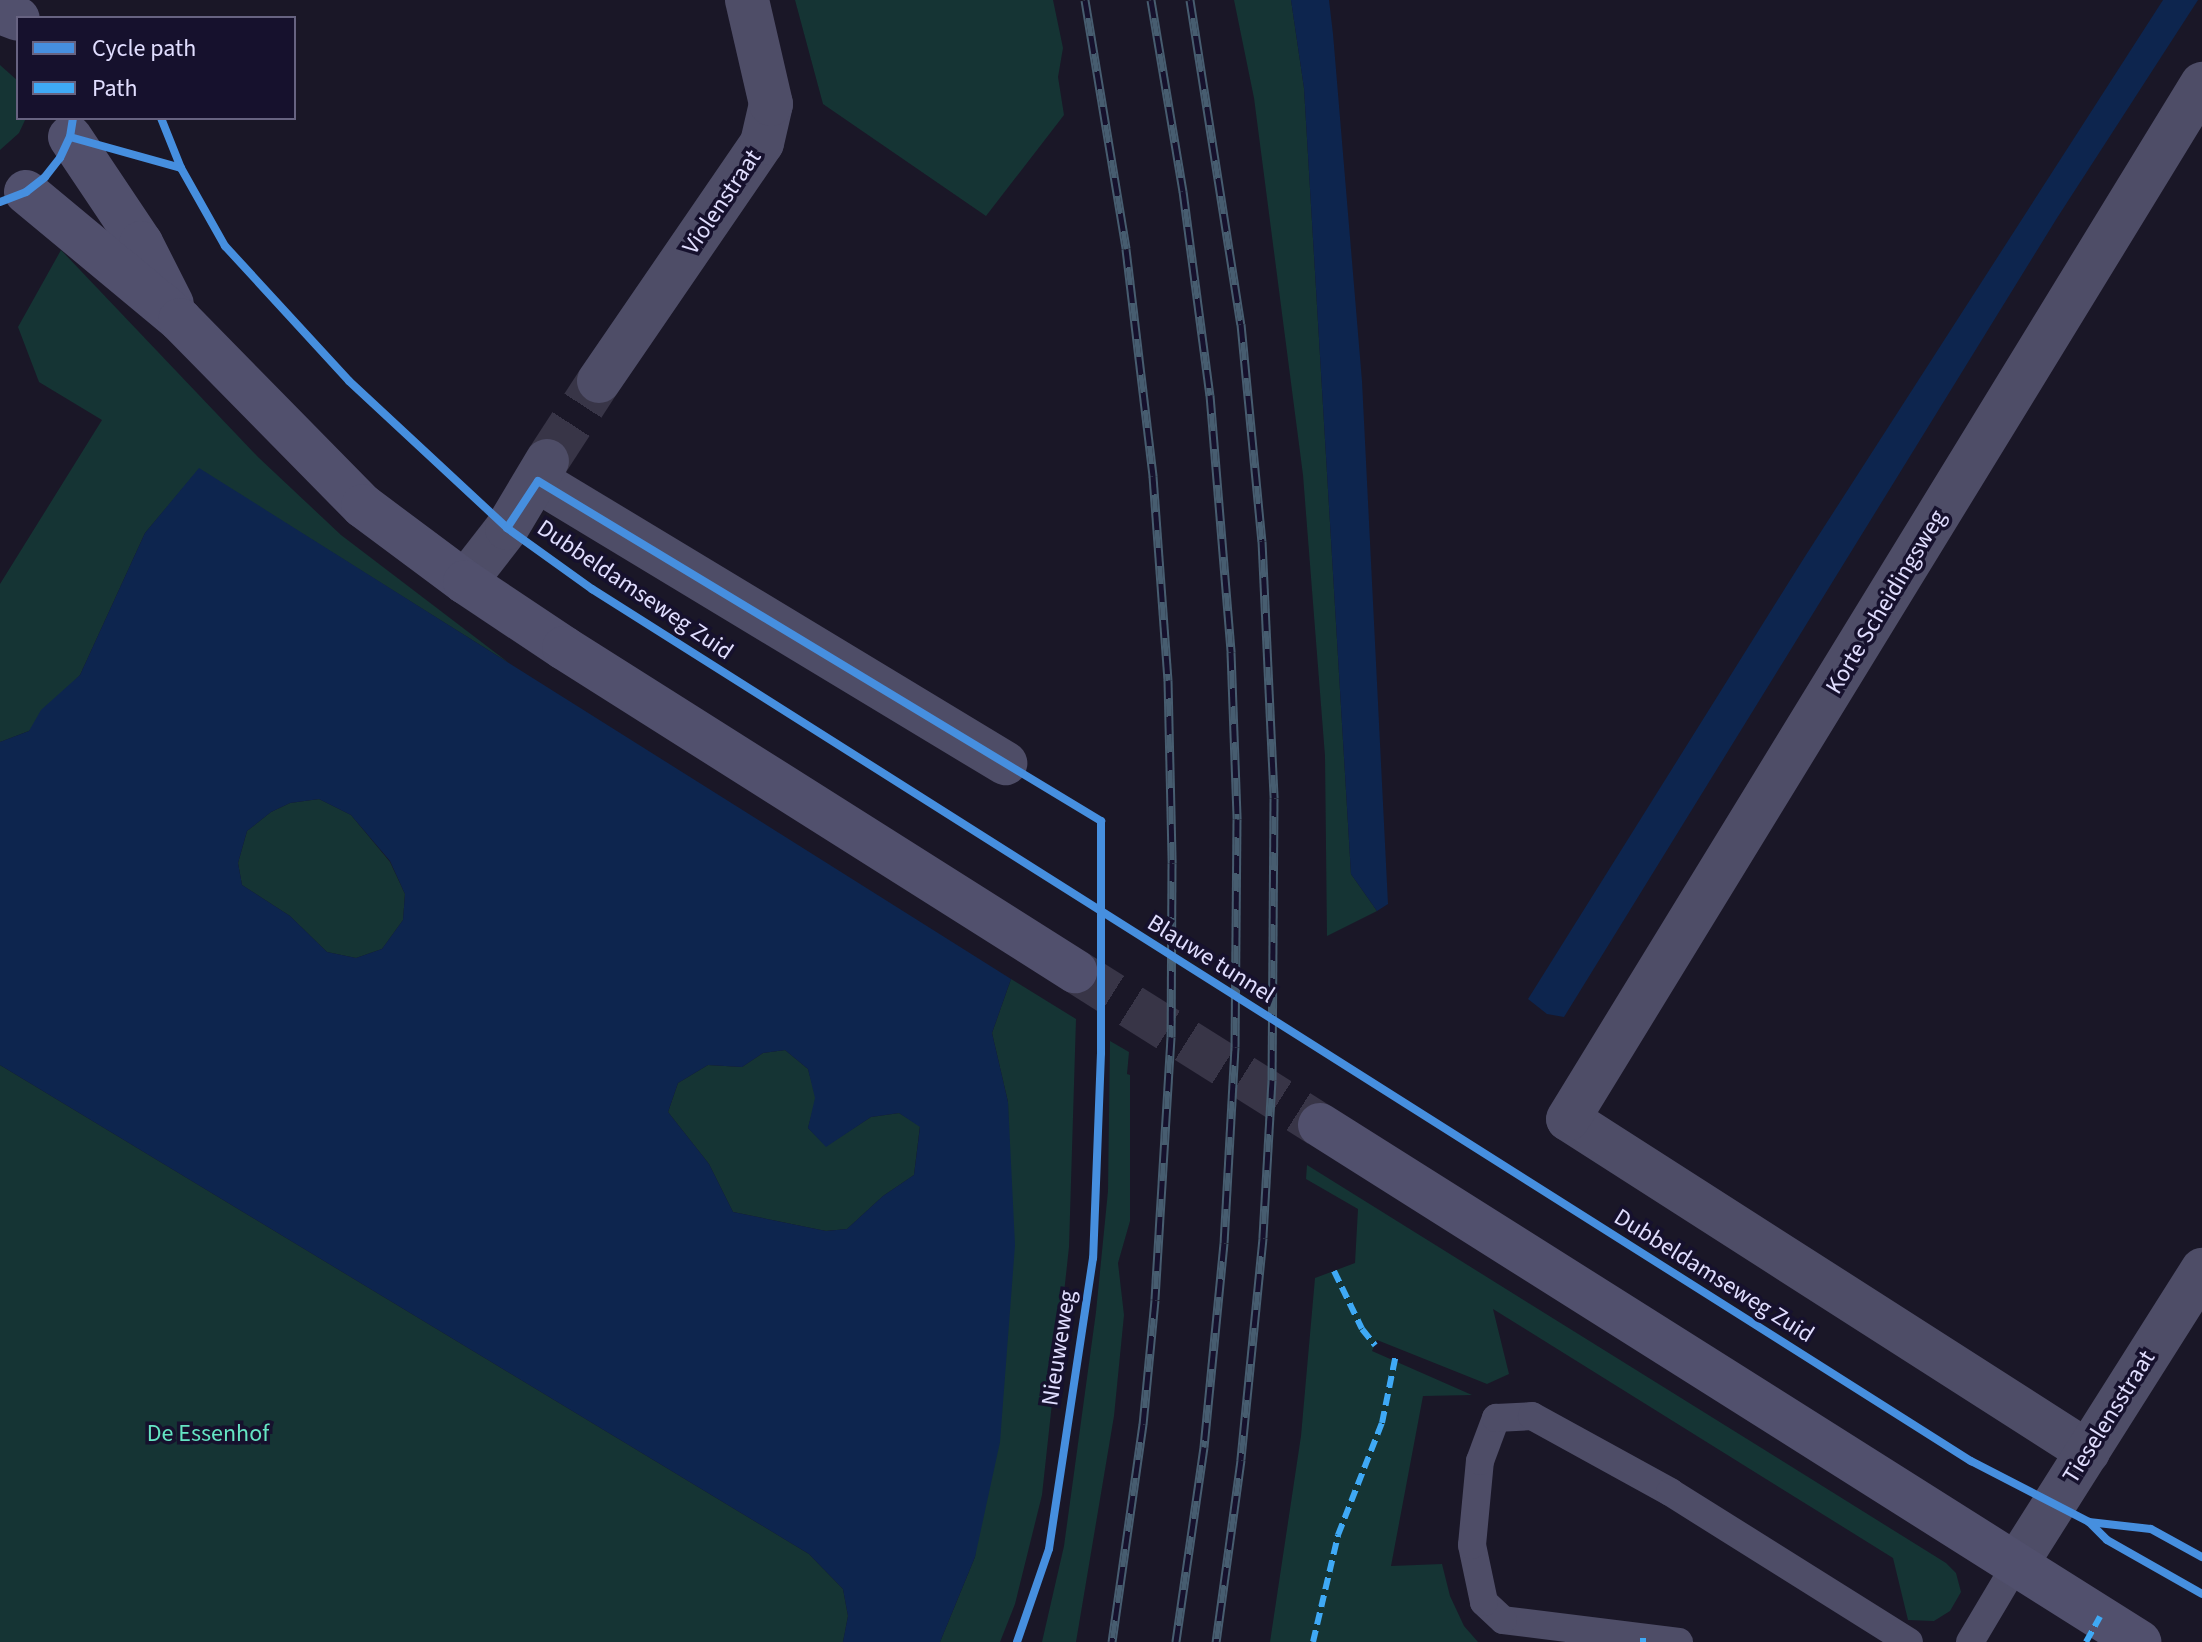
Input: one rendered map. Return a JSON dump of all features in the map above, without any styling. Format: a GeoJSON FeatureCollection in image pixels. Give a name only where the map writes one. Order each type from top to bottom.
{"type":"FeatureCollection","features":[{"type":"Feature","properties":{"kind":"street","name":"Violenstraat"},"geometry":{"type":"LineString","coordinates":[[599,381],[762,143],[771,104],[747,0]]}},
{"type":"Feature","properties":{"kind":"street","name":"Korte Scheidingsweg"},"geometry":{"type":"LineString","coordinates":[[2088,1452],[1568,1119],[2202,84]]}},
{"type":"Feature","properties":{"kind":"street"},"geometry":{"type":"LineString","coordinates":[[71,127],[52,167],[13,197],[180,320],[363,506],[465,582],[577,657],[1075,971]]}},
{"type":"Feature","properties":{"kind":"street"},"geometry":{"type":"LineString","coordinates":[[71,127],[141,243],[180,320]]}},
{"type":"Feature","properties":{"kind":"street","name":"Dubbeldamseweg Zuid"},"geometry":{"type":"LineString","coordinates":[[465,582],[543,471],[1005,763]]}},
{"type":"Feature","properties":{"kind":"street"},"geometry":{"type":"LineString","coordinates":[[1320,1125],[2139,1642]]}},
{"type":"Feature","properties":{"kind":"street","name":"Tieselensstraat"},"geometry":{"type":"LineString","coordinates":[[2017,1563],[2202,1270]]}},
{"type":"Feature","properties":{"kind":"lane"},"geometry":{"type":"LineString","coordinates":[[1679,1642],[1503,1620],[1484,1602],[1472,1545],[1480,1461],[1496,1418],[1532,1416],[1670,1492],[1909,1642]]}},
{"type":"Feature","properties":{"kind":"lane"},"geometry":{"type":"LineString","coordinates":[[1970,1642],[2017,1563]]}},
{"type":"Feature","properties":{"kind":"green space"},"geometry":{"type":"Polygon","coordinates":[[[795,0],[1053,0],[1063,48],[1058,77],[1064,115],[986,216],[823,104],[795,0]]]}},
{"type":"Feature","properties":{"kind":"green space"},"geometry":{"type":"Polygon","coordinates":[[[1234,0],[1291,0],[1304,88],[1351,874],[1377,911],[1327,936],[1325,756],[1303,475],[1254,98],[1234,0]]]}},
{"type":"Feature","properties":{"kind":"green space"},"geometry":{"type":"Polygon","coordinates":[[[0,65],[16,79],[16,120],[25,120],[19,133],[0,150],[0,65]]]}},
{"type":"Feature","properties":{"kind":"green space"},"geometry":{"type":"Polygon","coordinates":[[[61,250],[258,457],[341,535],[509,663],[199,469],[145,533],[80,675],[29,731],[0,742],[0,584],[102,420],[39,382],[18,327],[61,250]]]}},
{"type":"Feature","properties":{"kind":"green space"},"geometry":{"type":"Polygon","coordinates":[[[319,799],[351,815],[390,862],[405,894],[403,920],[382,949],[356,958],[327,952],[290,916],[242,885],[238,863],[247,831],[271,812],[290,803],[319,799]]]}},
{"type":"Feature","properties":{"kind":"green space"},"geometry":{"type":"Polygon","coordinates":[[[1011,979],[1076,1019],[1069,1247],[1042,1495],[1015,1604],[1000,1642],[940,1642],[975,1557],[1009,1168],[1008,1102],[992,1033],[1011,979]]]}},
{"type":"Feature","properties":{"kind":"green space"},"geometry":{"type":"Polygon","coordinates":[[[1110,1041],[1129,1052],[1127,1074],[1130,1075],[1130,1221],[1118,1263],[1124,1315],[1114,1416],[1076,1642],[1042,1642],[1064,1546],[1096,1312],[1108,1191],[1110,1041]]]}},
{"type":"Feature","properties":{"kind":"green space"},"geometry":{"type":"Polygon","coordinates":[[[785,1050],[808,1069],[816,1098],[808,1128],[826,1146],[871,1117],[899,1113],[920,1126],[914,1175],[883,1196],[847,1229],[826,1231],[733,1212],[709,1164],[668,1112],[678,1083],[708,1065],[742,1067],[763,1053],[785,1050]]]}},
{"type":"Feature","properties":{"kind":"green space","name":"De Essenhof"},"geometry":{"type":"Polygon","coordinates":[[[0,1065],[809,1554],[843,1589],[848,1616],[843,1642],[0,1642],[0,1065]]]}},
{"type":"Feature","properties":{"kind":"green space"},"geometry":{"type":"Polygon","coordinates":[[[1307,1165],[1946,1563],[1956,1573],[1961,1592],[1950,1611],[1934,1621],[1908,1620],[1893,1558],[1493,1309],[1509,1374],[1487,1384],[1377,1340],[1372,1351],[1472,1395],[1423,1396],[1391,1566],[1442,1564],[1450,1596],[1464,1626],[1478,1642],[1270,1642],[1301,1436],[1315,1278],[1355,1263],[1358,1209],[1306,1179],[1307,1165]]]}},
{"type":"Feature","properties":{"kind":"water"},"geometry":{"type":"Polygon","coordinates":[[[1291,0],[1329,0],[1333,34],[1362,381],[1388,904],[1377,911],[1351,874],[1304,88],[1291,0]]]}},
{"type":"Feature","properties":{"kind":"water"},"geometry":{"type":"Polygon","coordinates":[[[2163,0],[2198,0],[2057,218],[1564,1017],[1547,1014],[1528,999],[1804,558],[2163,0]]]}},
{"type":"Feature","properties":{"kind":"water"},"geometry":{"type":"Polygon","coordinates":[[[199,468],[1011,979],[992,1033],[1008,1102],[1015,1245],[1000,1442],[975,1557],[940,1642],[843,1642],[848,1616],[843,1589],[809,1554],[0,1065],[0,742],[29,731],[41,710],[80,675],[145,533],[199,468]],[[319,799],[290,803],[271,812],[247,831],[238,863],[242,885],[290,916],[327,952],[356,958],[382,949],[403,920],[405,894],[390,861],[351,815],[319,799]],[[785,1050],[763,1053],[742,1067],[708,1065],[678,1083],[668,1112],[709,1164],[733,1212],[826,1231],[847,1229],[883,1196],[914,1175],[920,1127],[899,1113],[871,1117],[826,1147],[808,1128],[815,1098],[808,1069],[785,1050]]]}},
{"type":"Feature","properties":{"kind":"tunnel"},"geometry":{"type":"LineString","coordinates":[[547,461],[599,381]]}},
{"type":"Feature","properties":{"kind":"tunnel"},"geometry":{"type":"LineString","coordinates":[[1075,971],[1320,1125]]}},
{"type":"Feature","properties":{"kind":"railway"},"geometry":{"type":"LineString","coordinates":[[1085,0],[1126,249],[1153,476],[1168,680],[1172,863],[1171,1037],[1155,1300],[1143,1424],[1112,1642]]}},
{"type":"Feature","properties":{"kind":"railway"},"geometry":{"type":"LineString","coordinates":[[1151,0],[1183,191],[1210,395],[1231,652],[1237,819],[1235,1047],[1224,1243],[1204,1447],[1176,1642]]}},
{"type":"Feature","properties":{"kind":"railway"},"geometry":{"type":"LineString","coordinates":[[1190,0],[1241,324],[1262,541],[1274,798],[1272,1080],[1263,1238],[1241,1460],[1216,1642]]}},
{"type":"Feature","properties":{"kind":"marked path"},"geometry":{"type":"LineString","coordinates":[[1334,1271],[1362,1329],[1375,1345]]}},
{"type":"Feature","properties":{"kind":"marked path"},"geometry":{"type":"LineString","coordinates":[[1313,1642],[1338,1535],[1382,1423],[1396,1354]]}},
{"type":"Feature","properties":{"kind":"marked path"},"geometry":{"type":"LineString","coordinates":[[2086,1642],[2100,1617]]}},
{"type":"Feature","properties":{"kind":"cycle path"},"geometry":{"type":"LineString","coordinates":[[0,202],[26,192],[45,177],[60,158],[70,137],[73,120]]}},
{"type":"Feature","properties":{"kind":"cycle path","name":"Blauwe tunnel"},"geometry":{"type":"LineString","coordinates":[[162,120],[181,168],[225,246],[349,381],[507,528],[592,589],[1971,1461],[2089,1522],[2151,1529],[2202,1557]]}},
{"type":"Feature","properties":{"kind":"cycle path"},"geometry":{"type":"LineString","coordinates":[[70,137],[181,168]]}},
{"type":"Feature","properties":{"kind":"cycle path","name":"Nieuweweg"},"geometry":{"type":"LineString","coordinates":[[507,528],[538,481],[1101,821],[1101,1053],[1093,1258],[1049,1549],[1017,1642]]}},
{"type":"Feature","properties":{"kind":"cycle path"},"geometry":{"type":"LineString","coordinates":[[2089,1522],[2107,1540],[2202,1594]]}}]}
